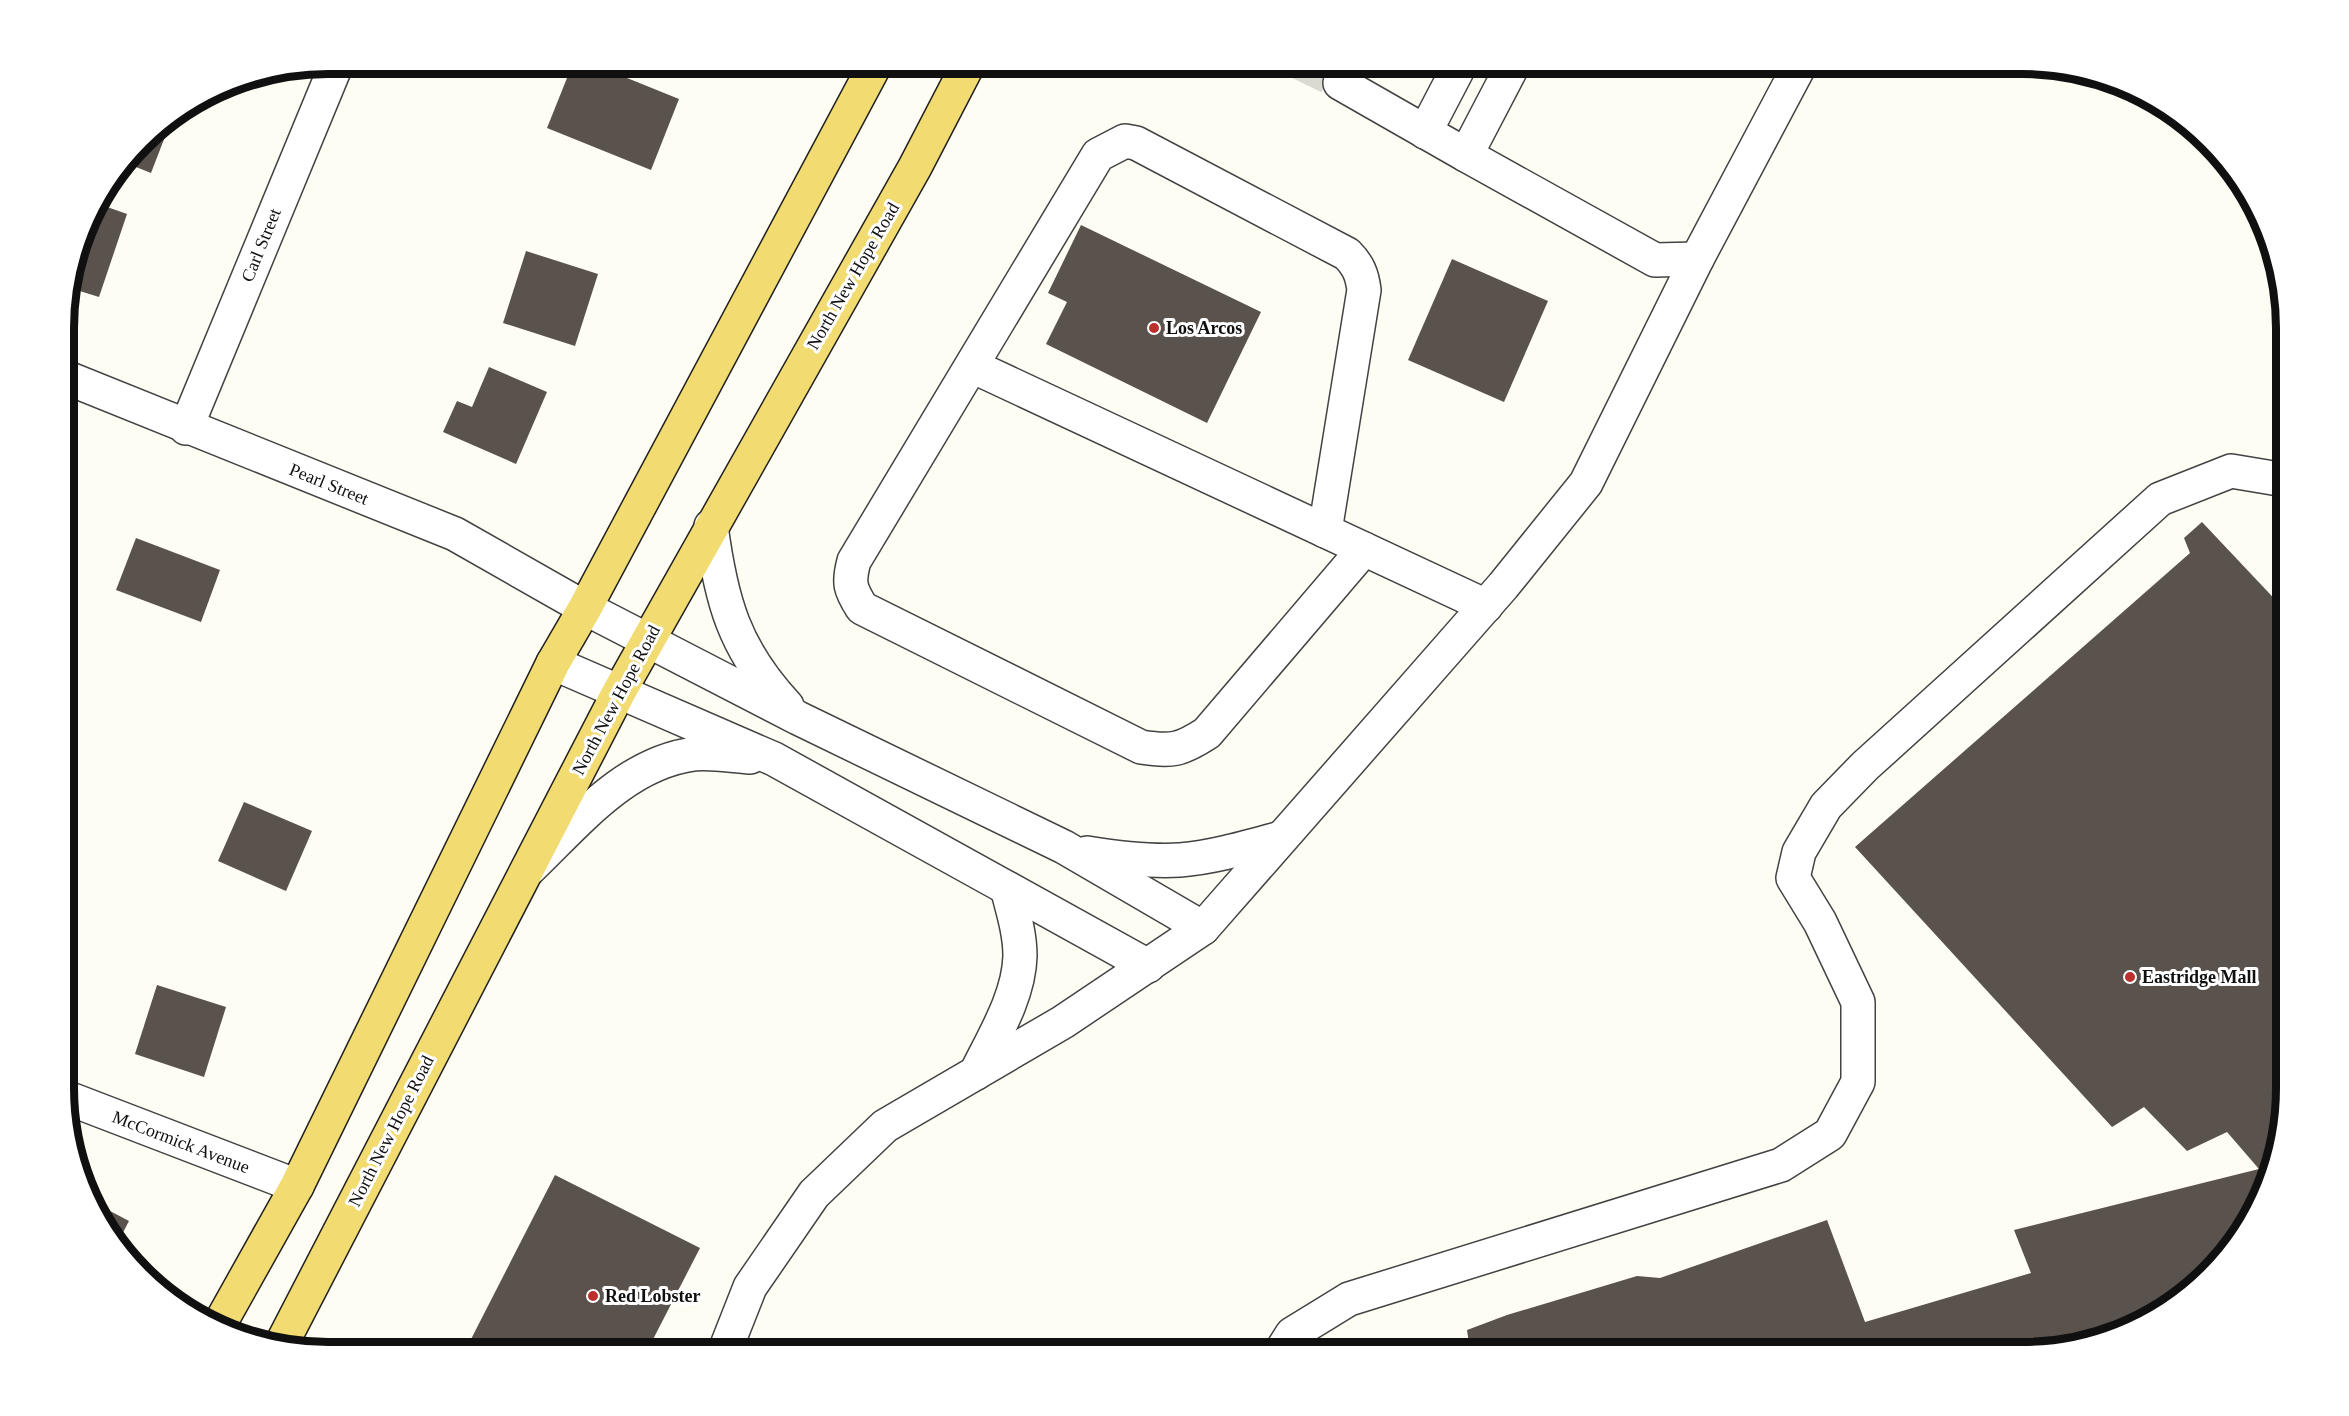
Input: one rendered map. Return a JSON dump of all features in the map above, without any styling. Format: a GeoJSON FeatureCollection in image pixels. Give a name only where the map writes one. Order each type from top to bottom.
{"type":"FeatureCollection","features":[{"type":"Feature","properties":{"kind":"main road"},"geometry":{"type":"LineString","coordinates":[[223,1320],[297,1186],[553,663],[585,608],[870,74]]}},
{"type":"Feature","properties":{"kind":"main road","name":"North New Hope Road"},"geometry":{"type":"LineString","coordinates":[[284,1339],[619,692],[915,167],[963,74]]}},
{"type":"Feature","properties":{"kind":"street","name":"Carl Street"},"geometry":{"type":"LineString","coordinates":[[186,428],[332,74]]}},
{"type":"Feature","properties":{"kind":"street"},"geometry":{"type":"LineString","coordinates":[[1425,132],[1455,74]]}},
{"type":"Feature","properties":{"kind":"street"},"geometry":{"type":"LineString","coordinates":[[1466,155],[1508,74]]}},
{"type":"Feature","properties":{"kind":"street"},"geometry":{"type":"LineString","coordinates":[[728,1342],[750,1287],[814,1194],[885,1126],[1063,1022],[1203,928],[1486,606],[1586,483],[1697,259],[1795,74]]}},
{"type":"Feature","properties":{"kind":"street"},"geometry":{"type":"LineString","coordinates":[[1340,83],[1655,260],[1697,259]]}},
{"type":"Feature","properties":{"kind":"street"},"geometry":{"type":"LineString","coordinates":[[1326,531],[1364,290],[1362,275],[1357,264],[1347,254],[1136,143],[1125,141],[1098,155],[855,561],[849,579],[852,592],[862,608],[1141,747],[1161,750],[1185,748],[1207,733],[1364,549]]}},
{"type":"Feature","properties":{"kind":"street"},"geometry":{"type":"LineString","coordinates":[[972,366],[1486,606]]}},
{"type":"Feature","properties":{"kind":"street","name":"Pearl Street"},"geometry":{"type":"LineString","coordinates":[[74,381],[186,428],[454,534],[585,608],[798,718],[1064,847]]}},
{"type":"Feature","properties":{"kind":"street"},"geometry":{"type":"LineString","coordinates":[[1287,1342],[1292,1334],[1349,1299],[1781,1165],[1830,1134],[1858,1082],[1858,1002],[1820,922],[1793,878],[1799,852],[1826,807],[1865,766],[2160,499],[2231,471],[2276,478]]}},
{"type":"Feature","properties":{"kind":"street"},"geometry":{"type":"LineString","coordinates":[[711,526],[716,565],[728,613],[748,657],[767,685],[798,718]]}},
{"type":"Feature","properties":{"kind":"street"},"geometry":{"type":"LineString","coordinates":[[553,663],[774,759],[1148,966]]}},
{"type":"Feature","properties":{"kind":"street"},"geometry":{"type":"LineString","coordinates":[[526,872],[616,786],[652,765],[695,754],[774,759]]}},
{"type":"Feature","properties":{"kind":"street"},"geometry":{"type":"LineString","coordinates":[[1064,847],[1134,860],[1180,860],[1226,853],[1281,838]]}},
{"type":"Feature","properties":{"kind":"street"},"geometry":{"type":"LineString","coordinates":[[1064,847],[1203,928]]}},
{"type":"Feature","properties":{"kind":"street"},"geometry":{"type":"LineString","coordinates":[[975,1073],[1005,1014],[1020,958],[1018,930],[1007,888]]}},
{"type":"Feature","properties":{"kind":"street","name":"McCormick Avenue"},"geometry":{"type":"LineString","coordinates":[[74,1100],[297,1186]]}},
{"type":"Feature","properties":{"kind":"building"},"geometry":{"type":"Polygon","coordinates":[[[569,74],[617,74],[679,99],[651,170],[547,128],[569,74]]]}},
{"type":"Feature","properties":{"kind":"building"},"geometry":{"type":"Polygon","coordinates":[[[168,130],[151,173],[132,165],[168,130]]]}},
{"type":"Feature","properties":{"kind":"building"},"geometry":{"type":"Polygon","coordinates":[[[105,206],[127,214],[99,297],[77,290],[87,246],[105,206]]]}},
{"type":"Feature","properties":{"kind":"building","name":"Los Arcos"},"geometry":{"type":"Polygon","coordinates":[[[1081,225],[1261,312],[1207,423],[1046,344],[1067,302],[1048,293],[1081,225]]]}},
{"type":"Feature","properties":{"kind":"building"},"geometry":{"type":"Polygon","coordinates":[[[526,251],[598,274],[575,346],[503,323],[526,251]]]}},
{"type":"Feature","properties":{"kind":"building"},"geometry":{"type":"Polygon","coordinates":[[[1452,259],[1548,301],[1504,402],[1408,360],[1452,259]]]}},
{"type":"Feature","properties":{"kind":"building"},"geometry":{"type":"Polygon","coordinates":[[[489,367],[547,392],[516,464],[443,432],[457,401],[472,407],[489,367]]]}},
{"type":"Feature","properties":{"kind":"building","name":"Eastridge Mall"},"geometry":{"type":"Polygon","coordinates":[[[2202,522],[2276,600],[2275,1105],[2271,1138],[2256,1186],[2233,1230],[2213,1256],[2189,1280],[2163,1300],[2134,1316],[2087,1334],[2038,1342],[1469,1342],[1467,1330],[1507,1315],[1637,1276],[1660,1278],[1827,1220],[1865,1322],[2031,1273],[2014,1230],[2259,1169],[2227,1132],[2187,1151],[2144,1107],[2112,1127],[1855,847],[2190,553],[2184,538],[2202,522]]]}},
{"type":"Feature","properties":{"kind":"building"},"geometry":{"type":"Polygon","coordinates":[[[136,538],[220,570],[201,622],[116,590],[136,538]]]}},
{"type":"Feature","properties":{"kind":"building"},"geometry":{"type":"Polygon","coordinates":[[[244,802],[312,831],[286,891],[218,861],[244,802]]]}},
{"type":"Feature","properties":{"kind":"building"},"geometry":{"type":"Polygon","coordinates":[[[157,985],[226,1007],[204,1077],[135,1054],[157,985]]]}},
{"type":"Feature","properties":{"kind":"building"},"geometry":{"type":"Polygon","coordinates":[[[555,1175],[700,1248],[652,1342],[470,1342],[555,1175]]]}},
{"type":"Feature","properties":{"kind":"building"},"geometry":{"type":"Polygon","coordinates":[[[103,1207],[129,1221],[121,1236],[103,1207]]]}},
{"type":"Feature","properties":{"kind":"tunnel"},"geometry":{"type":"LineString","coordinates":[[1322,74],[1340,83]]}},
{"type":"Feature","properties":{"kind":"place","name":"Los Arcos"},"geometry":{"type":"Point","coordinates":[1154,328]}},
{"type":"Feature","properties":{"kind":"place","name":"Eastridge Mall"},"geometry":{"type":"Point","coordinates":[2130,977]}},
{"type":"Feature","properties":{"kind":"place","name":"Red Lobster"},"geometry":{"type":"Point","coordinates":[593,1296]}}]}
